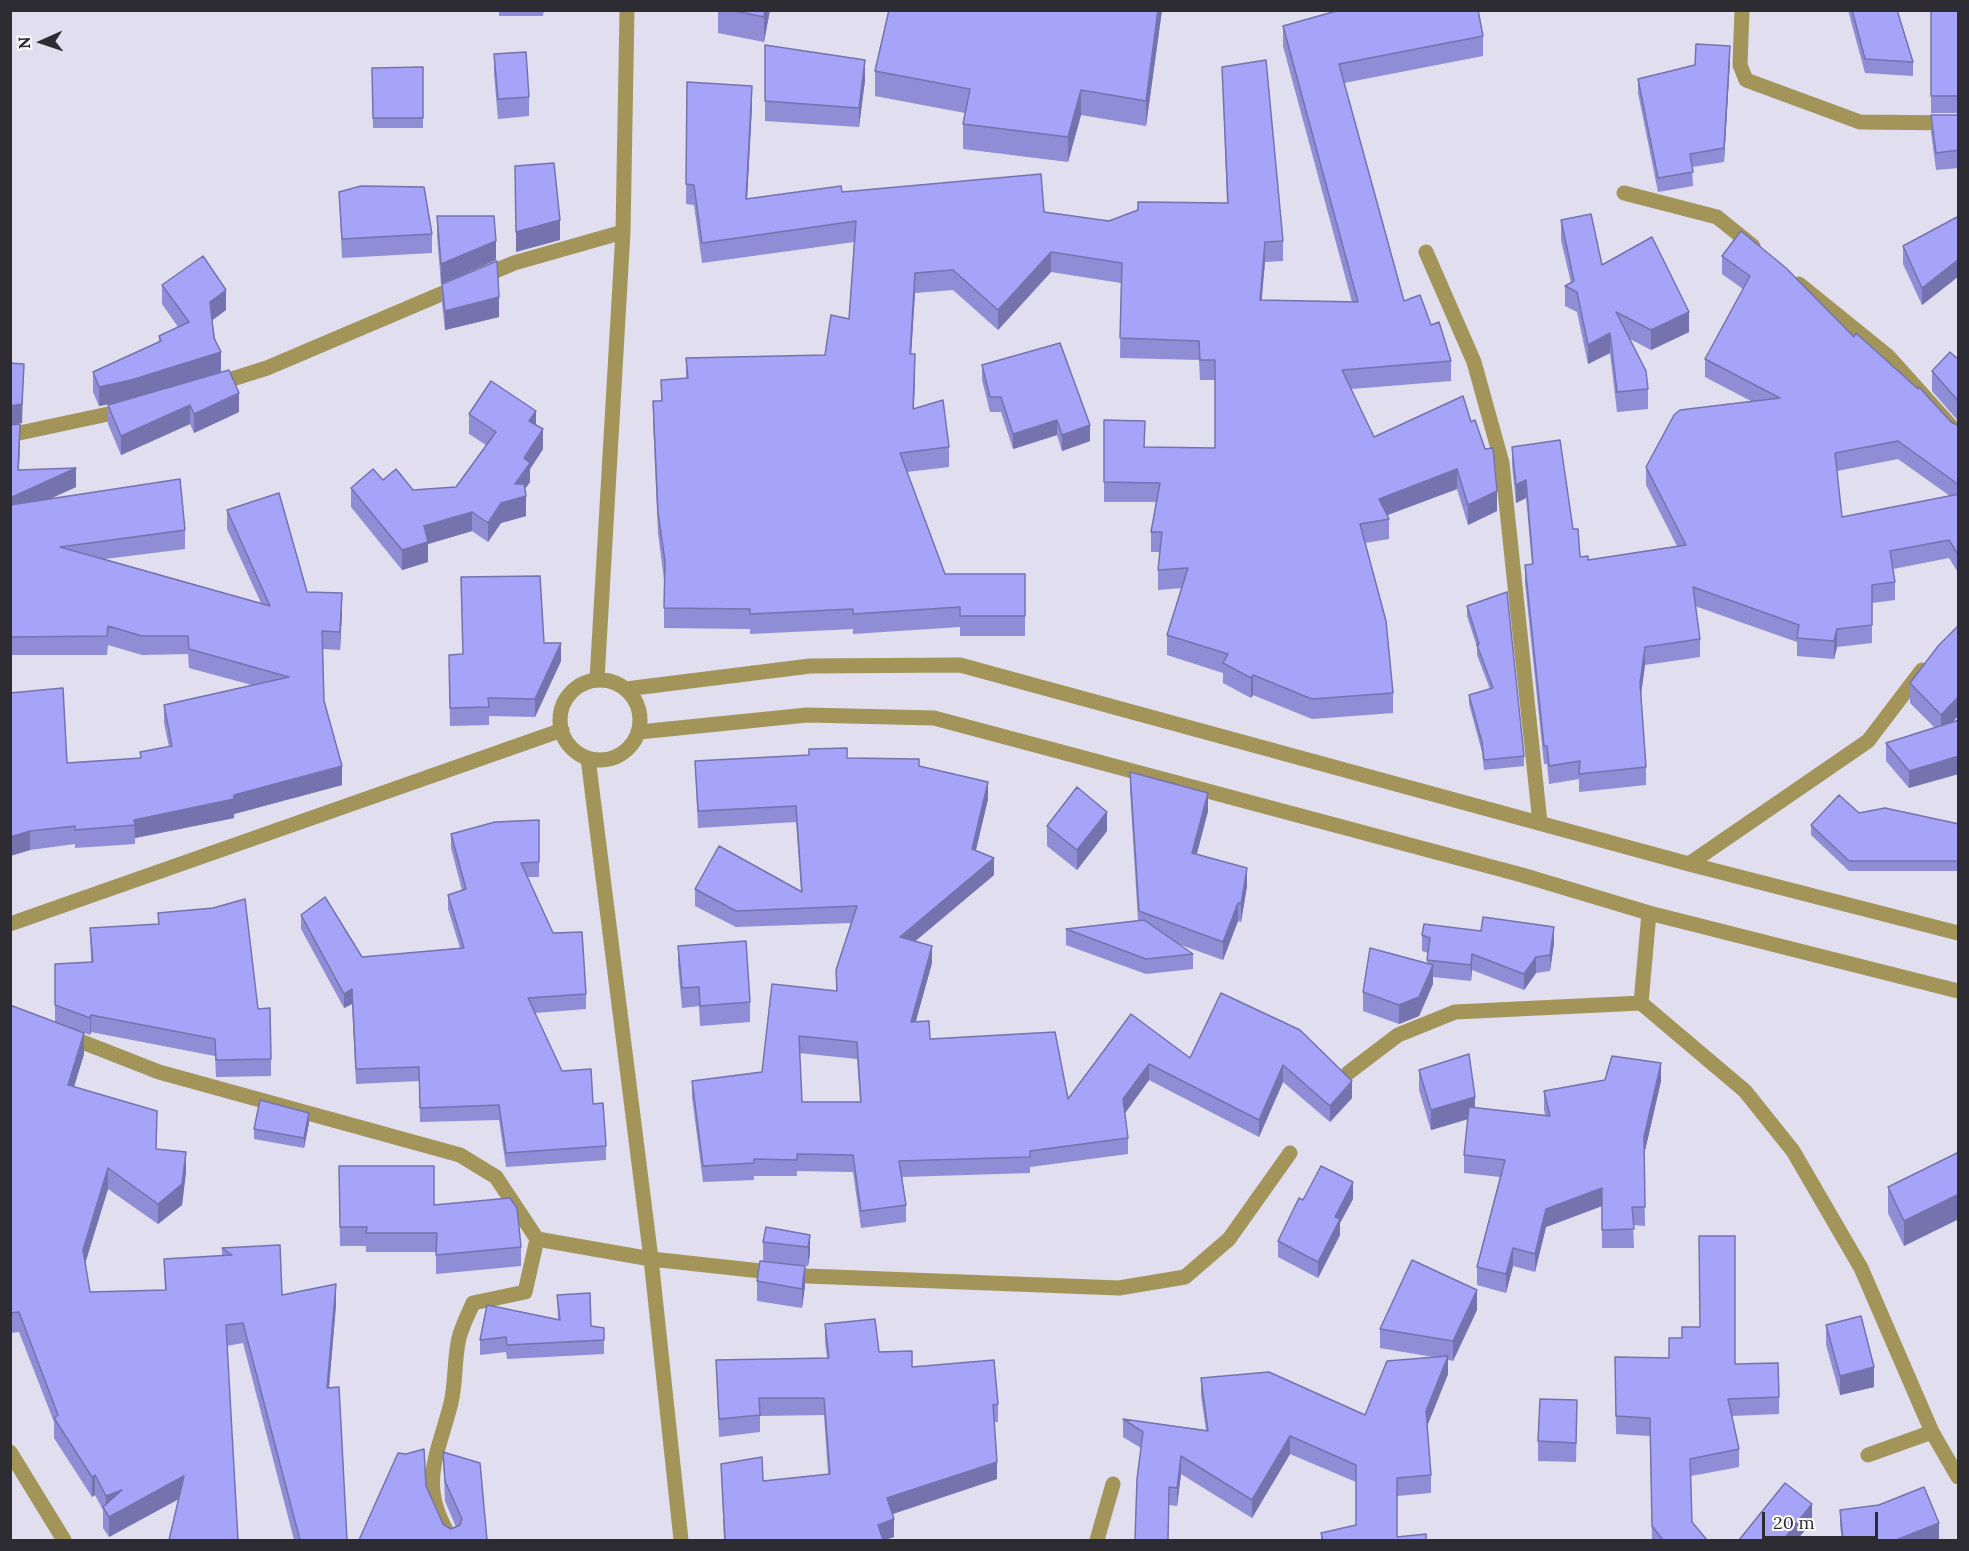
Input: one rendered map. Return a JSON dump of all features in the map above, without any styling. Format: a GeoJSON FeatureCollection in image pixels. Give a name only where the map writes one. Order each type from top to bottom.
{"type":"FeatureCollection","features":[{"type":"Feature","properties":{"kind":"street"},"geometry":{"type":"LineString","coordinates":[[597,679],[623,232],[627,10]]}},
{"type":"Feature","properties":{"kind":"street"},"geometry":{"type":"LineString","coordinates":[[1742,10],[1740,65],[1746,80],[1860,122],[1959,123]]}},
{"type":"Feature","properties":{"kind":"street"},"geometry":{"type":"LineString","coordinates":[[1624,193],[1718,217],[1768,259]]}},
{"type":"Feature","properties":{"kind":"street"},"geometry":{"type":"LineString","coordinates":[[200,389],[267,368],[514,263],[623,232]]}},
{"type":"Feature","properties":{"kind":"street"},"geometry":{"type":"LineString","coordinates":[[1426,252],[1474,362],[1502,463],[1540,823]]}},
{"type":"Feature","properties":{"kind":"street"},"geometry":{"type":"LineString","coordinates":[[1785,273],[1888,356],[1959,434]]}},
{"type":"Feature","properties":{"kind":"street"},"geometry":{"type":"LineString","coordinates":[[10,435],[144,406]]}},
{"type":"Feature","properties":{"kind":"street"},"geometry":{"type":"LineString","coordinates":[[1689,864],[1868,741],[1932,657]]}},
{"type":"Feature","properties":{"kind":"street"},"geometry":{"type":"LineString","coordinates":[[626,689],[810,666],[960,665],[1689,864],[1959,933]]}},
{"type":"Feature","properties":{"kind":"street"},"geometry":{"type":"LineString","coordinates":[[597,679],[612,681],[626,689],[636,701],[641,716],[639,732],[631,746],[619,755],[604,760],[588,758],[574,751],[562,730],[562,707],[570,694],[582,684],[597,679]]}},
{"type":"Feature","properties":{"kind":"street"},"geometry":{"type":"LineString","coordinates":[[639,732],[807,715],[934,718],[1510,872],[1649,913],[1959,990]]}},
{"type":"Feature","properties":{"kind":"street"},"geometry":{"type":"LineString","coordinates":[[10,924],[562,730]]}},
{"type":"Feature","properties":{"kind":"street"},"geometry":{"type":"LineString","coordinates":[[588,758],[651,1259],[681,1540]]}},
{"type":"Feature","properties":{"kind":"street"},"geometry":{"type":"LineString","coordinates":[[1641,1003],[1649,913]]}},
{"type":"Feature","properties":{"kind":"street"},"geometry":{"type":"LineString","coordinates":[[1348,1073],[1398,1035],[1455,1012],[1641,1003],[1745,1090],[1793,1151],[1861,1268],[1932,1432],[1959,1477]]}},
{"type":"Feature","properties":{"kind":"street"},"geometry":{"type":"LineString","coordinates":[[53,1031],[159,1072],[460,1155],[496,1178],[537,1239],[651,1259],[807,1276],[1119,1288],[1185,1277],[1229,1239],[1290,1153]]}},
{"type":"Feature","properties":{"kind":"street"},"geometry":{"type":"LineString","coordinates":[[452,1540],[440,1522],[432,1491],[434,1456],[452,1401],[459,1338],[473,1303],[525,1292],[537,1239]]}},
{"type":"Feature","properties":{"kind":"street"},"geometry":{"type":"LineString","coordinates":[[1868,1455],[1932,1432]]}},
{"type":"Feature","properties":{"kind":"street"},"geometry":{"type":"LineString","coordinates":[[10,1452],[64,1540]]}},
{"type":"Feature","properties":{"kind":"street"},"geometry":{"type":"LineString","coordinates":[[1097,1540],[1113,1484]]}},
{"type":"Feature","properties":{"kind":"building"},"geometry":{"type":"Polygon","coordinates":[[[730,10],[765,10],[764,17],[730,10]]]}},
{"type":"Feature","properties":{"kind":"building"},"geometry":{"type":"Polygon","coordinates":[[[889,10],[1158,10],[1146,101],[1081,90],[1068,137],[963,124],[970,89],[875,71],[889,10]]]}},
{"type":"Feature","properties":{"kind":"building"},"geometry":{"type":"Polygon","coordinates":[[[1340,10],[1478,10],[1483,36],[1339,64],[1404,301],[1420,295],[1431,325],[1439,322],[1451,361],[1342,370],[1374,437],[1463,396],[1471,422],[1475,420],[1485,449],[1493,448],[1497,491],[1468,505],[1457,469],[1379,499],[1389,519],[1360,524],[1386,621],[1393,693],[1312,699],[1253,675],[1251,678],[1223,663],[1228,654],[1167,635],[1188,568],[1158,570],[1162,532],[1151,532],[1160,483],[1104,482],[1104,420],[1145,421],[1144,447],[1215,448],[1215,360],[1200,360],[1199,341],[1120,338],[1122,263],[1051,252],[998,310],[953,270],[915,273],[910,354],[915,354],[913,409],[943,400],[949,447],[900,453],[945,574],[1025,574],[1025,616],[960,616],[960,607],[853,614],[853,609],[750,614],[750,609],[664,608],[665,561],[658,513],[653,401],[662,401],[661,380],[688,378],[686,358],[825,355],[831,315],[849,319],[856,221],[702,243],[694,185],[686,184],[687,82],[752,86],[746,199],[841,186],[842,192],[1041,174],[1044,212],[1109,221],[1138,210],[1138,202],[1228,203],[1222,67],[1266,60],[1283,241],[1265,242],[1260,300],[1358,302],[1283,26],[1340,10]]]}},
{"type":"Feature","properties":{"kind":"building"},"geometry":{"type":"Polygon","coordinates":[[[1852,10],[1897,10],[1913,62],[1865,59],[1852,10]]]}},
{"type":"Feature","properties":{"kind":"building"},"geometry":{"type":"Polygon","coordinates":[[[1931,10],[1959,10],[1959,96],[1931,96],[1931,10]]]}},
{"type":"Feature","properties":{"kind":"building"},"geometry":{"type":"Polygon","coordinates":[[[1696,44],[1730,46],[1724,148],[1690,154],[1693,172],[1658,178],[1638,79],[1695,65],[1696,44]]]}},
{"type":"Feature","properties":{"kind":"building"},"geometry":{"type":"Polygon","coordinates":[[[765,45],[865,60],[859,108],[765,101],[765,45]]]}},
{"type":"Feature","properties":{"kind":"building"},"geometry":{"type":"Polygon","coordinates":[[[526,52],[529,97],[498,99],[494,54],[526,52]]]}},
{"type":"Feature","properties":{"kind":"building"},"geometry":{"type":"Polygon","coordinates":[[[423,67],[423,118],[373,118],[372,68],[423,67]]]}},
{"type":"Feature","properties":{"kind":"building"},"geometry":{"type":"Polygon","coordinates":[[[1931,115],[1959,115],[1959,150],[1936,153],[1931,115]]]}},
{"type":"Feature","properties":{"kind":"building"},"geometry":{"type":"Polygon","coordinates":[[[554,163],[560,220],[516,232],[515,166],[554,163]]]}},
{"type":"Feature","properties":{"kind":"building"},"geometry":{"type":"Polygon","coordinates":[[[361,186],[424,187],[432,234],[342,239],[339,192],[361,186]]]}},
{"type":"Feature","properties":{"kind":"building"},"geometry":{"type":"Polygon","coordinates":[[[1591,214],[1602,265],[1652,237],[1689,312],[1651,330],[1616,312],[1646,371],[1648,389],[1617,392],[1610,333],[1588,345],[1577,292],[1565,286],[1574,281],[1561,220],[1591,214]]]}},
{"type":"Feature","properties":{"kind":"building"},"geometry":{"type":"Polygon","coordinates":[[[437,216],[494,216],[496,241],[441,264],[437,216]]]}},
{"type":"Feature","properties":{"kind":"building"},"geometry":{"type":"Polygon","coordinates":[[[1959,216],[1959,259],[1922,288],[1903,246],[1959,216]]]}},
{"type":"Feature","properties":{"kind":"building"},"geometry":{"type":"Polygon","coordinates":[[[1741,231],[1786,268],[1854,337],[1856,333],[1918,389],[1919,387],[1951,422],[1959,426],[1959,485],[1898,441],[1835,453],[1842,517],[1959,494],[1959,556],[1949,540],[1890,551],[1895,582],[1872,585],[1872,625],[1837,629],[1834,641],[1797,638],[1799,625],[1693,587],[1700,639],[1645,647],[1640,683],[1646,767],[1579,774],[1580,761],[1549,766],[1547,746],[1544,746],[1525,565],[1533,564],[1526,480],[1516,485],[1512,447],[1560,440],[1573,529],[1578,529],[1580,557],[1588,556],[1588,560],[1686,545],[1646,467],[1674,415],[1680,410],[1780,398],[1705,359],[1750,276],[1722,256],[1741,231]]]}},
{"type":"Feature","properties":{"kind":"building"},"geometry":{"type":"Polygon","coordinates":[[[203,256],[226,290],[210,302],[214,338],[221,352],[131,380],[99,387],[93,372],[161,341],[159,336],[189,322],[162,285],[203,256]]]}},
{"type":"Feature","properties":{"kind":"building"},"geometry":{"type":"Polygon","coordinates":[[[497,261],[499,297],[445,311],[442,284],[497,261]]]}},
{"type":"Feature","properties":{"kind":"building"},"geometry":{"type":"Polygon","coordinates":[[[1060,343],[1090,425],[1062,435],[1057,420],[1013,434],[1001,397],[990,397],[982,365],[1060,343]]]}},
{"type":"Feature","properties":{"kind":"building"},"geometry":{"type":"Polygon","coordinates":[[[1950,352],[1959,360],[1959,402],[1932,371],[1950,352]]]}},
{"type":"Feature","properties":{"kind":"building"},"geometry":{"type":"Polygon","coordinates":[[[10,363],[24,364],[22,404],[10,406],[10,363]]]}},
{"type":"Feature","properties":{"kind":"building"},"geometry":{"type":"Polygon","coordinates":[[[229,370],[239,393],[194,414],[190,405],[121,436],[108,405],[229,370]]]}},
{"type":"Feature","properties":{"kind":"building"},"geometry":{"type":"Polygon","coordinates":[[[491,381],[536,411],[529,421],[543,429],[524,458],[530,463],[515,484],[524,484],[526,496],[501,503],[488,523],[472,512],[424,526],[428,542],[402,550],[351,488],[373,469],[383,480],[396,469],[413,490],[456,487],[496,432],[469,414],[491,381]]]}},
{"type":"Feature","properties":{"kind":"building"},"geometry":{"type":"Polygon","coordinates":[[[20,424],[18,470],[76,468],[10,498],[10,425],[20,424]]]}},
{"type":"Feature","properties":{"kind":"building"},"geometry":{"type":"Polygon","coordinates":[[[180,479],[185,530],[60,547],[270,606],[227,510],[279,493],[307,592],[342,593],[340,632],[322,631],[324,701],[342,766],[234,795],[234,799],[134,820],[135,825],[75,830],[75,826],[30,831],[10,837],[10,693],[63,688],[67,763],[141,758],[140,752],[172,746],[164,705],[289,677],[189,649],[188,636],[142,636],[108,626],[107,636],[10,637],[10,505],[180,479]]]}},
{"type":"Feature","properties":{"kind":"building"},"geometry":{"type":"Polygon","coordinates":[[[540,576],[544,643],[561,643],[535,699],[488,698],[489,707],[450,708],[449,655],[463,654],[461,577],[540,576]]]}},
{"type":"Feature","properties":{"kind":"building"},"geometry":{"type":"Polygon","coordinates":[[[1507,592],[1524,756],[1484,760],[1482,742],[1469,695],[1493,688],[1477,645],[1479,644],[1467,606],[1507,592]]]}},
{"type":"Feature","properties":{"kind":"building"},"geometry":{"type":"Polygon","coordinates":[[[1959,625],[1959,696],[1941,715],[1910,683],[1939,645],[1959,625]]]}},
{"type":"Feature","properties":{"kind":"building"},"geometry":{"type":"Polygon","coordinates":[[[1959,720],[1959,756],[1909,771],[1886,743],[1959,720]]]}},
{"type":"Feature","properties":{"kind":"building"},"geometry":{"type":"Polygon","coordinates":[[[847,748],[847,758],[919,759],[919,766],[988,782],[972,849],[994,858],[900,937],[932,946],[911,1022],[929,1021],[930,1039],[1055,1032],[1068,1099],[1131,1014],[1190,1058],[1221,993],[1300,1030],[1352,1081],[1330,1106],[1283,1065],[1259,1120],[1149,1064],[1123,1099],[1128,1138],[1030,1151],[1030,1157],[899,1161],[906,1205],[861,1211],[853,1155],[797,1154],[797,1160],[754,1159],[754,1163],[703,1166],[692,1081],[762,1072],[772,984],[837,991],[836,970],[857,906],[736,911],[695,889],[719,846],[802,892],[796,806],[698,811],[695,761],[809,755],[809,749],[847,748]],[[799,1036],[802,1102],[861,1102],[857,1042],[799,1036]]]}},
{"type":"Feature","properties":{"kind":"building"},"geometry":{"type":"Polygon","coordinates":[[[1130,772],[1208,793],[1192,853],[1247,868],[1241,904],[1238,903],[1223,942],[1139,911],[1130,772]]]}},
{"type":"Feature","properties":{"kind":"building"},"geometry":{"type":"Polygon","coordinates":[[[1077,787],[1107,812],[1077,850],[1047,826],[1077,787]]]}},
{"type":"Feature","properties":{"kind":"building"},"geometry":{"type":"Polygon","coordinates":[[[1839,795],[1859,813],[1885,808],[1959,824],[1959,861],[1849,861],[1811,825],[1839,795]]]}},
{"type":"Feature","properties":{"kind":"building"},"geometry":{"type":"Polygon","coordinates":[[[539,820],[539,862],[521,863],[553,933],[582,932],[586,994],[528,998],[562,1071],[591,1069],[593,1104],[603,1103],[606,1146],[506,1153],[499,1105],[420,1108],[419,1067],[356,1069],[352,989],[344,994],[301,915],[325,897],[362,957],[464,948],[448,895],[466,889],[451,834],[495,822],[539,820]]]}},
{"type":"Feature","properties":{"kind":"building"},"geometry":{"type":"Polygon","coordinates":[[[245,899],[258,1009],[270,1008],[271,1059],[216,1060],[215,1039],[91,1015],[90,1018],[55,1005],[55,964],[93,962],[90,928],[159,924],[158,913],[213,908],[245,899]]]}},
{"type":"Feature","properties":{"kind":"building"},"geometry":{"type":"Polygon","coordinates":[[[1483,917],[1554,927],[1550,955],[1536,957],[1524,974],[1472,954],[1471,965],[1427,960],[1430,938],[1422,935],[1424,924],[1481,931],[1483,917]]]}},
{"type":"Feature","properties":{"kind":"building"},"geometry":{"type":"Polygon","coordinates":[[[1144,920],[1193,954],[1146,959],[1066,929],[1144,920]]]}},
{"type":"Feature","properties":{"kind":"building"},"geometry":{"type":"Polygon","coordinates":[[[746,941],[750,1002],[700,1006],[699,987],[682,988],[678,946],[746,941]]]}},
{"type":"Feature","properties":{"kind":"building"},"geometry":{"type":"Polygon","coordinates":[[[1370,948],[1433,965],[1419,997],[1399,1005],[1363,992],[1370,948]]]}},
{"type":"Feature","properties":{"kind":"building"},"geometry":{"type":"Polygon","coordinates":[[[10,1005],[84,1033],[68,1085],[157,1111],[156,1149],[186,1152],[182,1184],[158,1204],[108,1168],[83,1250],[90,1292],[166,1290],[164,1259],[232,1255],[222,1248],[280,1245],[282,1295],[336,1284],[327,1388],[339,1387],[347,1540],[300,1540],[243,1323],[226,1325],[238,1540],[169,1540],[184,1476],[109,1517],[103,1507],[122,1490],[106,1496],[95,1475],[92,1477],[54,1418],[58,1415],[19,1312],[10,1313],[10,1005]]]}},
{"type":"Feature","properties":{"kind":"building"},"geometry":{"type":"Polygon","coordinates":[[[1469,1054],[1475,1097],[1431,1110],[1419,1070],[1469,1054]]]}},
{"type":"Feature","properties":{"kind":"building"},"geometry":{"type":"Polygon","coordinates":[[[1612,1056],[1661,1063],[1644,1137],[1645,1207],[1632,1207],[1634,1229],[1602,1230],[1602,1188],[1546,1209],[1535,1254],[1513,1248],[1506,1274],[1477,1267],[1505,1160],[1464,1155],[1469,1107],[1550,1116],[1544,1091],[1605,1080],[1612,1056]]]}},
{"type":"Feature","properties":{"kind":"building"},"geometry":{"type":"Polygon","coordinates":[[[260,1100],[309,1113],[304,1138],[254,1129],[260,1100]]]}},
{"type":"Feature","properties":{"kind":"building"},"geometry":{"type":"Polygon","coordinates":[[[1959,1152],[1959,1194],[1904,1221],[1888,1187],[1959,1152]]]}},
{"type":"Feature","properties":{"kind":"building"},"geometry":{"type":"Polygon","coordinates":[[[339,1166],[434,1166],[434,1205],[510,1198],[517,1208],[521,1247],[436,1255],[437,1233],[366,1233],[367,1227],[340,1227],[339,1166]]]}},
{"type":"Feature","properties":{"kind":"building"},"geometry":{"type":"Polygon","coordinates":[[[1321,1166],[1353,1182],[1335,1217],[1340,1219],[1318,1262],[1278,1241],[1299,1198],[1303,1200],[1321,1166]]]}},
{"type":"Feature","properties":{"kind":"building"},"geometry":{"type":"Polygon","coordinates":[[[766,1227],[810,1235],[808,1247],[763,1242],[766,1227]]]}},
{"type":"Feature","properties":{"kind":"building"},"geometry":{"type":"Polygon","coordinates":[[[1699,1236],[1735,1236],[1735,1364],[1778,1363],[1779,1397],[1728,1399],[1739,1449],[1690,1459],[1692,1522],[1707,1540],[1663,1540],[1652,1526],[1650,1418],[1616,1416],[1615,1357],[1669,1358],[1669,1338],[1682,1338],[1682,1327],[1700,1327],[1699,1236]]]}},
{"type":"Feature","properties":{"kind":"building"},"geometry":{"type":"Polygon","coordinates":[[[1412,1260],[1477,1290],[1453,1341],[1380,1329],[1412,1260]]]}},
{"type":"Feature","properties":{"kind":"building"},"geometry":{"type":"Polygon","coordinates":[[[760,1261],[805,1266],[802,1289],[757,1281],[760,1261]]]}},
{"type":"Feature","properties":{"kind":"building"},"geometry":{"type":"Polygon","coordinates":[[[590,1293],[591,1326],[604,1328],[604,1340],[507,1345],[506,1337],[480,1340],[487,1305],[560,1320],[557,1295],[590,1293]]]}},
{"type":"Feature","properties":{"kind":"building"},"geometry":{"type":"Polygon","coordinates":[[[1861,1316],[1874,1367],[1840,1376],[1826,1325],[1861,1316]]]}},
{"type":"Feature","properties":{"kind":"building"},"geometry":{"type":"Polygon","coordinates":[[[875,1319],[879,1352],[912,1351],[912,1367],[994,1360],[998,1404],[993,1405],[997,1462],[887,1498],[894,1519],[878,1525],[883,1540],[725,1540],[721,1464],[762,1457],[763,1481],[830,1474],[824,1398],[759,1398],[760,1415],[719,1419],[716,1360],[829,1358],[825,1324],[875,1319]]]}},
{"type":"Feature","properties":{"kind":"building"},"geometry":{"type":"Polygon","coordinates":[[[1448,1356],[1426,1411],[1431,1475],[1397,1478],[1397,1537],[1426,1534],[1426,1540],[1323,1540],[1321,1533],[1356,1525],[1356,1465],[1290,1436],[1252,1500],[1181,1456],[1177,1488],[1169,1487],[1168,1540],[1135,1540],[1137,1479],[1143,1432],[1123,1419],[1208,1431],[1201,1378],[1269,1372],[1365,1415],[1387,1361],[1448,1356]]]}},
{"type":"Feature","properties":{"kind":"building"},"geometry":{"type":"Polygon","coordinates":[[[1540,1399],[1577,1400],[1576,1443],[1538,1441],[1540,1399]]]}},
{"type":"Feature","properties":{"kind":"building"},"geometry":{"type":"Polygon","coordinates":[[[424,1449],[426,1486],[443,1524],[451,1529],[460,1525],[462,1519],[445,1481],[443,1452],[480,1463],[487,1540],[359,1540],[398,1453],[406,1454],[424,1449]]]}},
{"type":"Feature","properties":{"kind":"building"},"geometry":{"type":"Polygon","coordinates":[[[1785,1483],[1812,1504],[1783,1540],[1739,1540],[1785,1483]]]}},
{"type":"Feature","properties":{"kind":"building"},"geometry":{"type":"Polygon","coordinates":[[[1924,1487],[1939,1523],[1896,1540],[1843,1540],[1840,1510],[1879,1505],[1924,1487]]]}}]}
